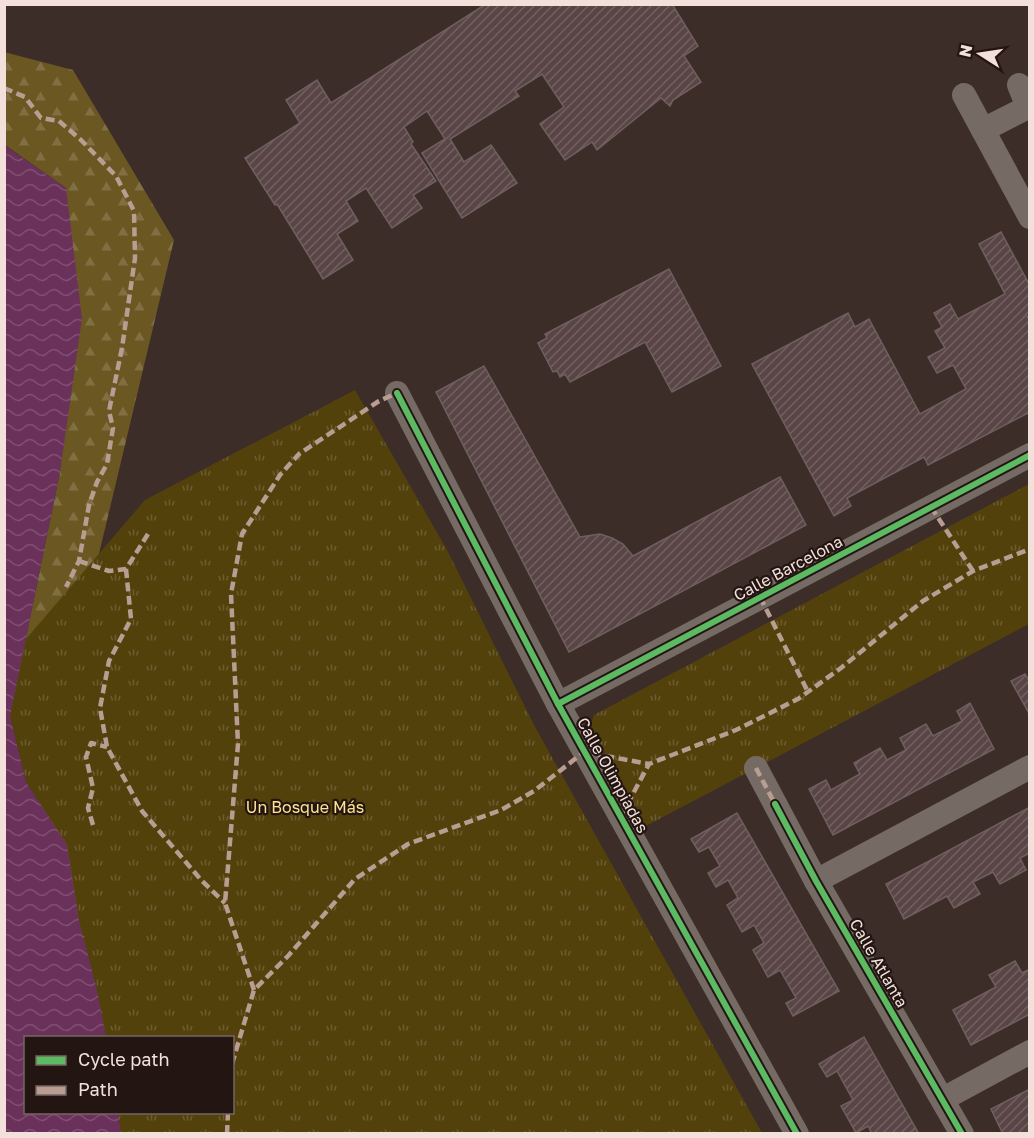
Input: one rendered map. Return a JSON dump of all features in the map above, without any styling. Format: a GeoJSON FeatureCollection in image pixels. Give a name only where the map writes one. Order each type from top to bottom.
{"type":"FeatureCollection","features":[{"type":"Feature","properties":{"kind":"street"},"geometry":{"type":"LineString","coordinates":[[983,130],[1028,107],[1019,85]]}},
{"type":"Feature","properties":{"kind":"street"},"geometry":{"type":"LineString","coordinates":[[964,94],[1029,217]]}},
{"type":"Feature","properties":{"kind":"street","name":"Calle Olimpiadas"},"geometry":{"type":"LineString","coordinates":[[397,393],[558,704],[797,1134]]}},
{"type":"Feature","properties":{"kind":"street","name":"Calle Barcelona"},"geometry":{"type":"LineString","coordinates":[[558,704],[1029,455]]}},
{"type":"Feature","properties":{"kind":"street"},"geometry":{"type":"LineString","coordinates":[[816,880],[1029,767]]}},
{"type":"Feature","properties":{"kind":"street","name":"Calle Atlanta"},"geometry":{"type":"LineString","coordinates":[[756,768],[816,880],[962,1134]]}},
{"type":"Feature","properties":{"kind":"street"},"geometry":{"type":"LineString","coordinates":[[943,1098],[1029,1052]]}},
{"type":"Feature","properties":{"kind":"green space"},"geometry":{"type":"Polygon","coordinates":[[[4,52],[73,70],[174,240],[87,604],[106,1036],[79,921],[10,716],[60,472],[66,188],[5,145],[4,52]]]}},
{"type":"Feature","properties":{"kind":"green space","name":"Un Bosque Más"},"geometry":{"type":"Polygon","coordinates":[[[355,390],[447,550],[535,727],[762,1133],[121,1133],[118,1114],[234,1114],[234,1036],[106,1036],[96,986],[79,921],[67,845],[26,782],[10,716],[26,639],[145,500],[355,390]]]}},
{"type":"Feature","properties":{"kind":"green space"},"geometry":{"type":"Polygon","coordinates":[[[1029,484],[1029,624],[644,827],[590,726],[594,715],[1029,484]]]}},
{"type":"Feature","properties":{"kind":"water"},"geometry":{"type":"Polygon","coordinates":[[[4,145],[66,188],[82,318],[60,472],[10,716],[26,782],[67,845],[79,921],[96,986],[106,1036],[24,1036],[24,1114],[118,1114],[121,1133],[5,1133],[4,145]]]}},
{"type":"Feature","properties":{"kind":"building"},"geometry":{"type":"Polygon","coordinates":[[[486,4],[672,4],[698,46],[684,56],[701,82],[673,100],[670,106],[661,98],[597,150],[592,142],[565,160],[540,124],[564,107],[542,74],[515,91],[519,96],[450,139],[464,162],[491,145],[517,183],[462,218],[422,153],[445,139],[427,111],[404,127],[413,142],[411,144],[436,181],[413,195],[422,208],[392,228],[366,188],[346,201],[358,221],[337,234],[353,260],[323,279],[277,204],[275,205],[245,158],[300,123],[286,100],[317,80],[331,103],[486,4]]]}},
{"type":"Feature","properties":{"kind":"building"},"geometry":{"type":"Polygon","coordinates":[[[1001,232],[1030,286],[1030,312],[1026,314],[1030,322],[1030,412],[928,465],[924,457],[847,498],[851,506],[834,516],[752,364],[848,313],[855,327],[869,319],[920,414],[966,389],[953,365],[937,373],[928,357],[945,348],[935,331],[942,327],[934,313],[950,304],[958,319],[1005,294],[979,244],[1001,232]]]}},
{"type":"Feature","properties":{"kind":"building"},"geometry":{"type":"Polygon","coordinates":[[[669,269],[721,366],[672,392],[645,342],[570,382],[565,374],[560,377],[557,371],[553,372],[538,343],[547,338],[545,334],[669,269]]]}},
{"type":"Feature","properties":{"kind":"building"},"geometry":{"type":"Polygon","coordinates":[[[484,366],[580,537],[600,534],[612,538],[623,544],[633,556],[780,477],[806,525],[569,652],[436,392],[484,366]]]}},
{"type":"Feature","properties":{"kind":"building"},"geometry":{"type":"Polygon","coordinates":[[[1025,674],[1030,682],[1030,715],[1011,681],[1025,674]]]}},
{"type":"Feature","properties":{"kind":"building"},"geometry":{"type":"Polygon","coordinates":[[[970,703],[994,749],[833,835],[809,789],[826,780],[831,790],[860,774],[854,763],[880,748],[887,760],[906,750],[900,738],[926,724],[933,736],[962,721],[957,711],[970,703]]]}},
{"type":"Feature","properties":{"kind":"building"},"geometry":{"type":"Polygon","coordinates":[[[1030,807],[1030,853],[1020,858],[1026,870],[1000,884],[993,872],[973,882],[980,894],[954,908],[947,896],[904,919],[886,884],[1030,807]]]}},
{"type":"Feature","properties":{"kind":"building"},"geometry":{"type":"Polygon","coordinates":[[[737,813],[839,991],[793,1016],[786,1003],[796,998],[780,970],[768,977],[753,950],[764,943],[754,925],[742,932],[727,905],[738,898],[728,880],[716,887],[708,873],[720,866],[709,847],[699,852],[691,839],[737,813]]]}},
{"type":"Feature","properties":{"kind":"building"},"geometry":{"type":"Polygon","coordinates":[[[1015,961],[1022,973],[1030,969],[1030,1014],[971,1045],[953,1010],[996,987],[989,975],[1015,961]]]}},
{"type":"Feature","properties":{"kind":"building"},"geometry":{"type":"Polygon","coordinates":[[[864,1037],[919,1134],[872,1134],[868,1126],[856,1133],[841,1106],[853,1100],[837,1071],[827,1077],[819,1064],[864,1037]]]}},
{"type":"Feature","properties":{"kind":"building"},"geometry":{"type":"Polygon","coordinates":[[[1030,1089],[1030,1134],[1003,1134],[991,1109],[1030,1089]]]}},
{"type":"Feature","properties":{"kind":"marked path"},"geometry":{"type":"LineString","coordinates":[[4,88],[25,97],[41,118],[59,121],[81,140],[116,176],[134,211],[135,258],[122,348],[109,411],[113,428],[107,464],[97,482],[89,505],[79,561],[66,587]]}},
{"type":"Feature","properties":{"kind":"marked path"},"geometry":{"type":"LineString","coordinates":[[254,990],[225,903],[238,744],[231,594],[242,534],[280,475],[299,454],[379,401],[397,393]]}},
{"type":"Feature","properties":{"kind":"marked path"},"geometry":{"type":"LineString","coordinates":[[931,507],[973,571]]}},
{"type":"Feature","properties":{"kind":"marked path"},"geometry":{"type":"LineString","coordinates":[[79,561],[109,571],[126,569],[148,534]]}},
{"type":"Feature","properties":{"kind":"marked path"},"geometry":{"type":"LineString","coordinates":[[621,816],[649,764],[736,730],[798,699],[841,668],[923,601],[973,571],[1030,549]]}},
{"type":"Feature","properties":{"kind":"marked path"},"geometry":{"type":"LineString","coordinates":[[126,569],[131,619],[109,661],[100,708],[107,747],[142,811],[202,881],[225,903]]}},
{"type":"Feature","properties":{"kind":"marked path"},"geometry":{"type":"LineString","coordinates":[[760,597],[808,692]]}},
{"type":"Feature","properties":{"kind":"marked path"},"geometry":{"type":"LineString","coordinates":[[93,825],[88,808],[93,788],[86,757],[91,743],[107,747]]}},
{"type":"Feature","properties":{"kind":"marked path"},"geometry":{"type":"LineString","coordinates":[[234,1057],[254,990],[288,956],[355,879],[408,844],[501,810],[534,791],[584,752],[649,764]]}},
{"type":"Feature","properties":{"kind":"marked path"},"geometry":{"type":"LineString","coordinates":[[756,768],[775,804]]}},
{"type":"Feature","properties":{"kind":"marked path"},"geometry":{"type":"LineString","coordinates":[[227,1134],[228,1114]]}},
{"type":"Feature","properties":{"kind":"cycle path"},"geometry":{"type":"LineString","coordinates":[[397,393],[558,704],[797,1134]]}},
{"type":"Feature","properties":{"kind":"cycle path"},"geometry":{"type":"LineString","coordinates":[[558,704],[1030,455]]}},
{"type":"Feature","properties":{"kind":"cycle path"},"geometry":{"type":"LineString","coordinates":[[775,804],[816,881],[962,1134]]}}]}
